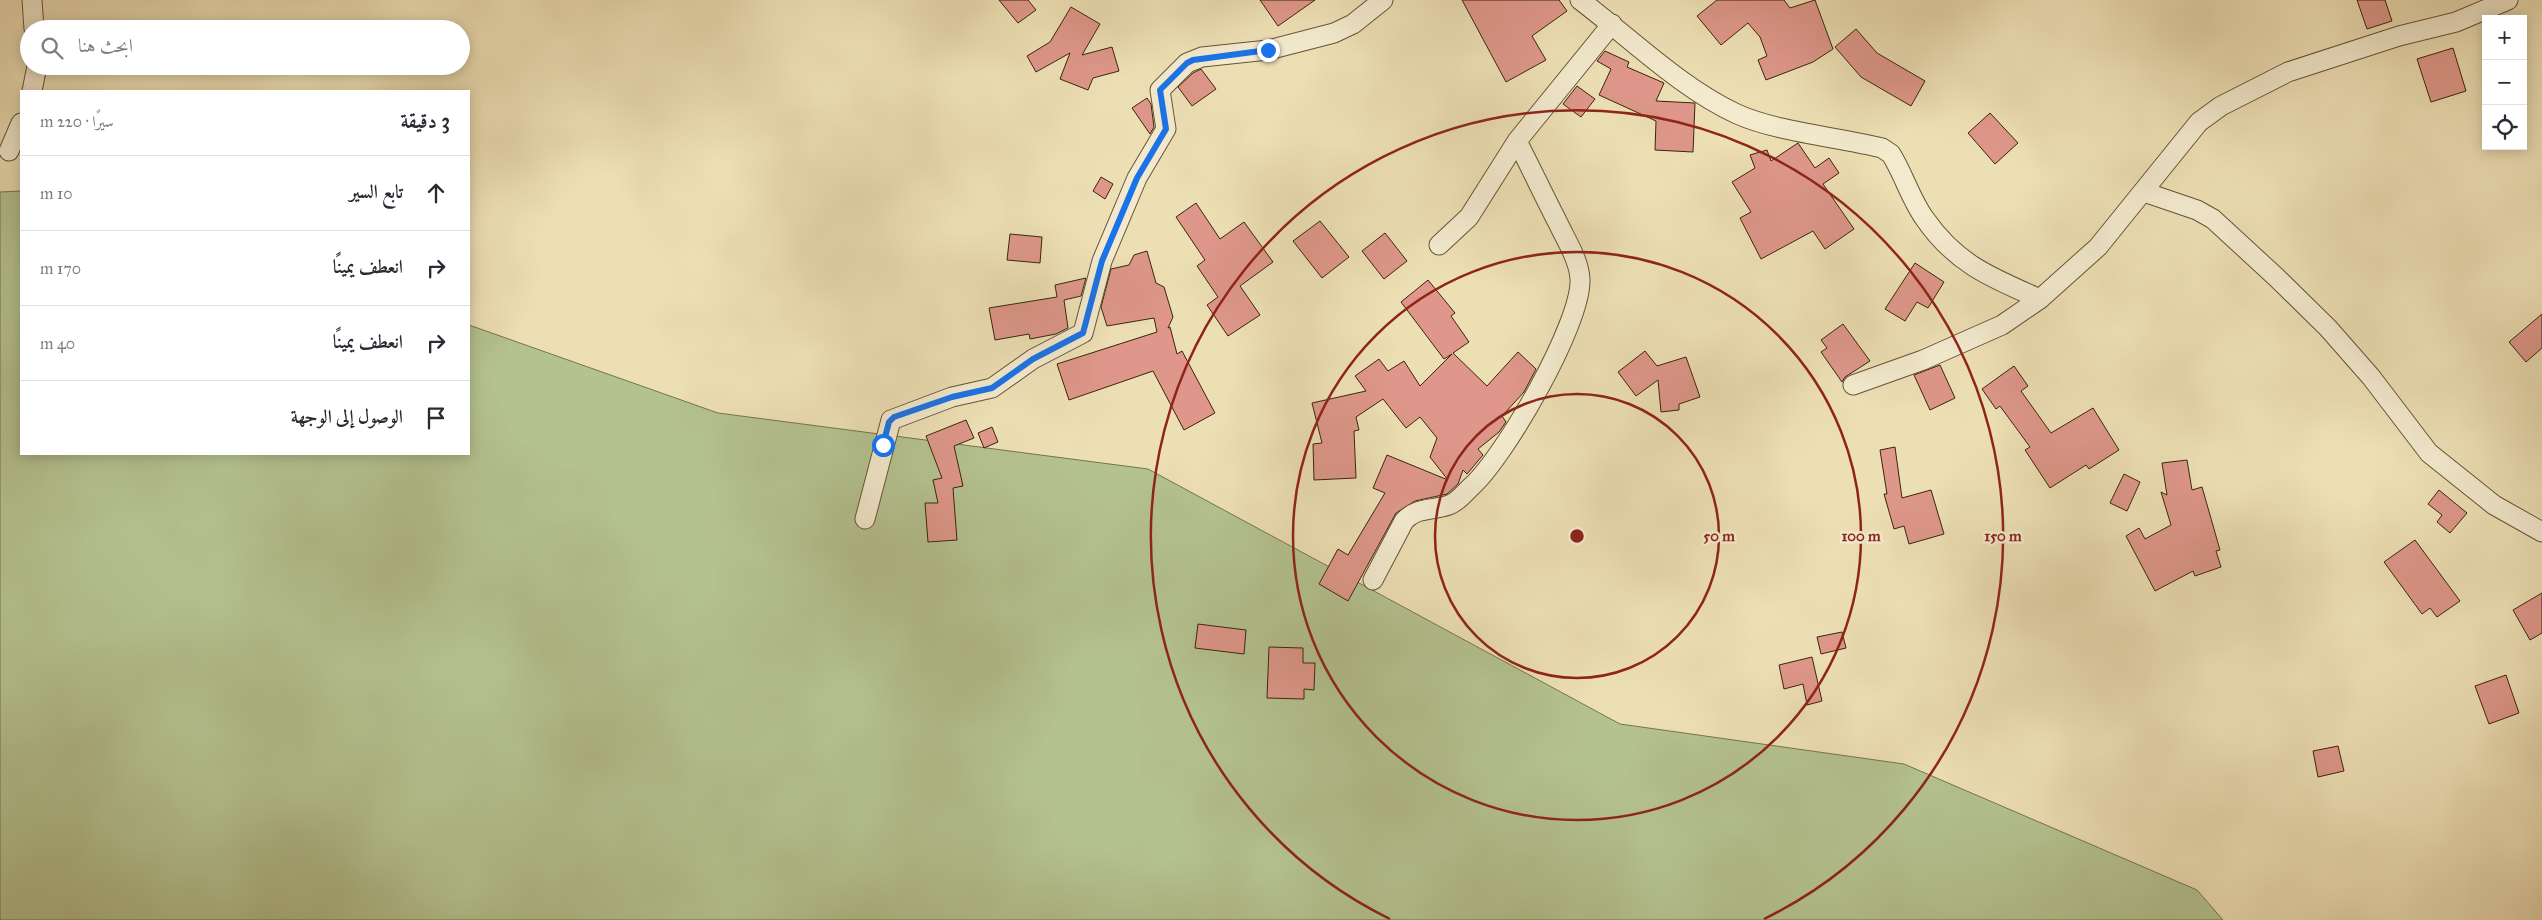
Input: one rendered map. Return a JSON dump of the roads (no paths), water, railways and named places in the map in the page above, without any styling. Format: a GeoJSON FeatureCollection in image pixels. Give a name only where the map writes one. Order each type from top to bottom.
{"type":"FeatureCollection","features":[{"type":"Feature","properties":{"kind":"street"},"geometry":{"type":"LineString","coordinates":[[32,0],[33,20]]}},
{"type":"Feature","properties":{"kind":"street"},"geometry":{"type":"LineString","coordinates":[[866,519],[891,420],[952,397],[992,388],[1033,359],[1072,340],[1085,330],[1102,261],[1137,178],[1166,129],[1159,94],[1163,86],[1193,60],[1268,50],[1319,37],[1353,24],[1383,0]]}},
{"type":"Feature","properties":{"kind":"street"},"geometry":{"type":"LineString","coordinates":[[1580,0],[1677,78],[1738,114],[1777,125],[1882,148],[1891,154],[1924,218],[1950,251],[1972,266],[2040,299]]}},
{"type":"Feature","properties":{"kind":"street"},"geometry":{"type":"LineString","coordinates":[[1853,385],[1922,360],[2002,325],[2040,299],[2098,247],[2199,122],[2247,91],[2288,72],[2321,60],[2400,36],[2456,22],[2508,0]]}},
{"type":"Feature","properties":{"kind":"street"},"geometry":{"type":"LineString","coordinates":[[1438,245],[1469,217],[1517,141],[1612,24]]}},
{"type":"Feature","properties":{"kind":"street"},"geometry":{"type":"LineString","coordinates":[[32,90],[35,75]]}},
{"type":"Feature","properties":{"kind":"street"},"geometry":{"type":"LineString","coordinates":[[9,150],[20,125]]}},
{"type":"Feature","properties":{"kind":"street"},"geometry":{"type":"LineString","coordinates":[[1373,580],[1404,521],[1410,514],[1417,510],[1451,504],[1477,482],[1496,458],[1529,406],[1560,345],[1577,300],[1580,280],[1575,260],[1517,141]]}},
{"type":"Feature","properties":{"kind":"street"},"geometry":{"type":"LineString","coordinates":[[2144,192],[2197,210],[2212,219],[2328,328],[2372,377],[2429,453],[2494,505],[2542,532]]}}]}
